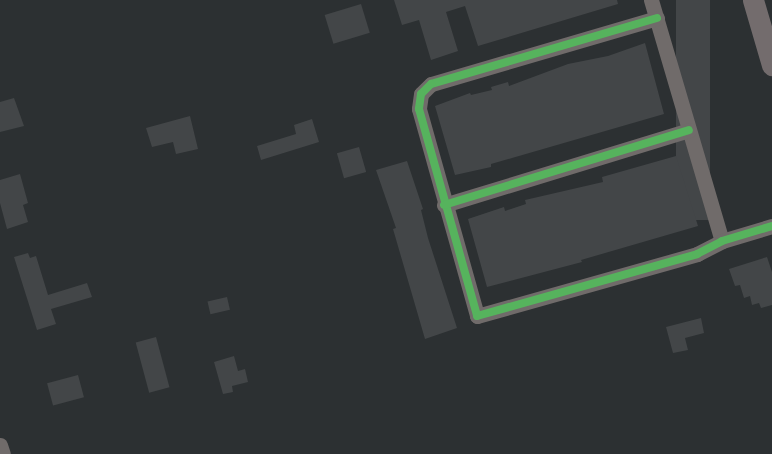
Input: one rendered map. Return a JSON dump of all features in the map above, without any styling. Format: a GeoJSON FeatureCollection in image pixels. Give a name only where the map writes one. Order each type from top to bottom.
{"type":"FeatureCollection","features":[{"type":"Feature","properties":{"kind":"main road"},"geometry":{"type":"LineString","coordinates":[[753,0],[770,55]]}},
{"type":"Feature","properties":{"kind":"street"},"geometry":{"type":"LineString","coordinates":[[651,0],[722,241]]}},
{"type":"Feature","properties":{"kind":"street"},"geometry":{"type":"LineString","coordinates":[[657,18],[431,84],[424,88],[419,109],[444,205],[477,316],[697,254],[722,241],[772,226]]}},
{"type":"Feature","properties":{"kind":"street"},"geometry":{"type":"LineString","coordinates":[[444,205],[689,130]]}},
{"type":"Feature","properties":{"kind":"street"},"geometry":{"type":"LineString","coordinates":[[0,445],[3,454]]}},
{"type":"Feature","properties":{"kind":"building"},"geometry":{"type":"Polygon","coordinates":[[[394,0],[617,0],[618,4],[478,46],[465,6],[446,12],[458,51],[431,60],[419,20],[402,25],[394,0]]]}},
{"type":"Feature","properties":{"kind":"building"},"geometry":{"type":"Polygon","coordinates":[[[676,0],[710,0],[710,220],[676,220],[676,0]]]}},
{"type":"Feature","properties":{"kind":"building"},"geometry":{"type":"Polygon","coordinates":[[[361,4],[370,33],[333,44],[325,15],[361,4]]]}},
{"type":"Feature","properties":{"kind":"building"},"geometry":{"type":"Polygon","coordinates":[[[645,43],[664,114],[491,164],[491,167],[455,175],[435,106],[470,93],[471,95],[492,90],[491,87],[508,82],[509,86],[568,64],[608,56],[645,43]]]}},
{"type":"Feature","properties":{"kind":"building"},"geometry":{"type":"Polygon","coordinates":[[[14,98],[24,126],[0,132],[0,102],[14,98]]]}},
{"type":"Feature","properties":{"kind":"building"},"geometry":{"type":"Polygon","coordinates":[[[190,116],[198,149],[176,154],[173,142],[152,147],[146,128],[190,116]]]}},
{"type":"Feature","properties":{"kind":"building"},"geometry":{"type":"Polygon","coordinates":[[[312,119],[319,142],[261,160],[257,146],[296,134],[294,125],[312,119]]]}},
{"type":"Feature","properties":{"kind":"building"},"geometry":{"type":"Polygon","coordinates":[[[359,147],[366,172],[344,178],[337,153],[359,147]]]}},
{"type":"Feature","properties":{"kind":"building"},"geometry":{"type":"Polygon","coordinates":[[[676,156],[698,226],[581,260],[582,262],[487,287],[468,219],[504,207],[505,211],[526,204],[525,200],[603,182],[602,177],[676,156]]]}},
{"type":"Feature","properties":{"kind":"building"},"geometry":{"type":"Polygon","coordinates":[[[407,161],[423,209],[421,210],[428,238],[457,328],[425,339],[393,229],[396,228],[376,170],[407,161]]]}},
{"type":"Feature","properties":{"kind":"building"},"geometry":{"type":"Polygon","coordinates":[[[20,174],[28,203],[23,205],[28,222],[7,229],[0,203],[0,180],[20,174]]]}},
{"type":"Feature","properties":{"kind":"building"},"geometry":{"type":"Polygon","coordinates":[[[28,253],[30,258],[36,256],[48,295],[87,283],[92,297],[51,309],[56,324],[37,330],[14,257],[28,253]]]}},
{"type":"Feature","properties":{"kind":"building"},"geometry":{"type":"Polygon","coordinates":[[[767,257],[772,272],[772,305],[761,308],[759,303],[752,305],[750,296],[744,298],[740,285],[735,286],[729,269],[767,257]]]}},
{"type":"Feature","properties":{"kind":"building"},"geometry":{"type":"Polygon","coordinates":[[[227,297],[230,310],[210,314],[208,301],[227,297]]]}},
{"type":"Feature","properties":{"kind":"building"},"geometry":{"type":"Polygon","coordinates":[[[701,318],[704,333],[685,338],[688,350],[673,353],[666,327],[701,318]]]}},
{"type":"Feature","properties":{"kind":"building"},"geometry":{"type":"Polygon","coordinates":[[[156,337],[169,387],[149,393],[136,342],[156,337]]]}},
{"type":"Feature","properties":{"kind":"building"},"geometry":{"type":"Polygon","coordinates":[[[234,356],[238,371],[245,369],[248,382],[232,386],[233,392],[223,394],[214,362],[234,356]]]}},
{"type":"Feature","properties":{"kind":"building"},"geometry":{"type":"Polygon","coordinates":[[[78,375],[84,397],[53,405],[47,383],[78,375]]]}},
{"type":"Feature","properties":{"kind":"cycle path"},"geometry":{"type":"LineString","coordinates":[[657,18],[431,84],[421,94],[419,109],[477,316],[697,254],[722,241],[772,226]]}},
{"type":"Feature","properties":{"kind":"cycle path"},"geometry":{"type":"LineString","coordinates":[[444,205],[689,130]]}}]}
